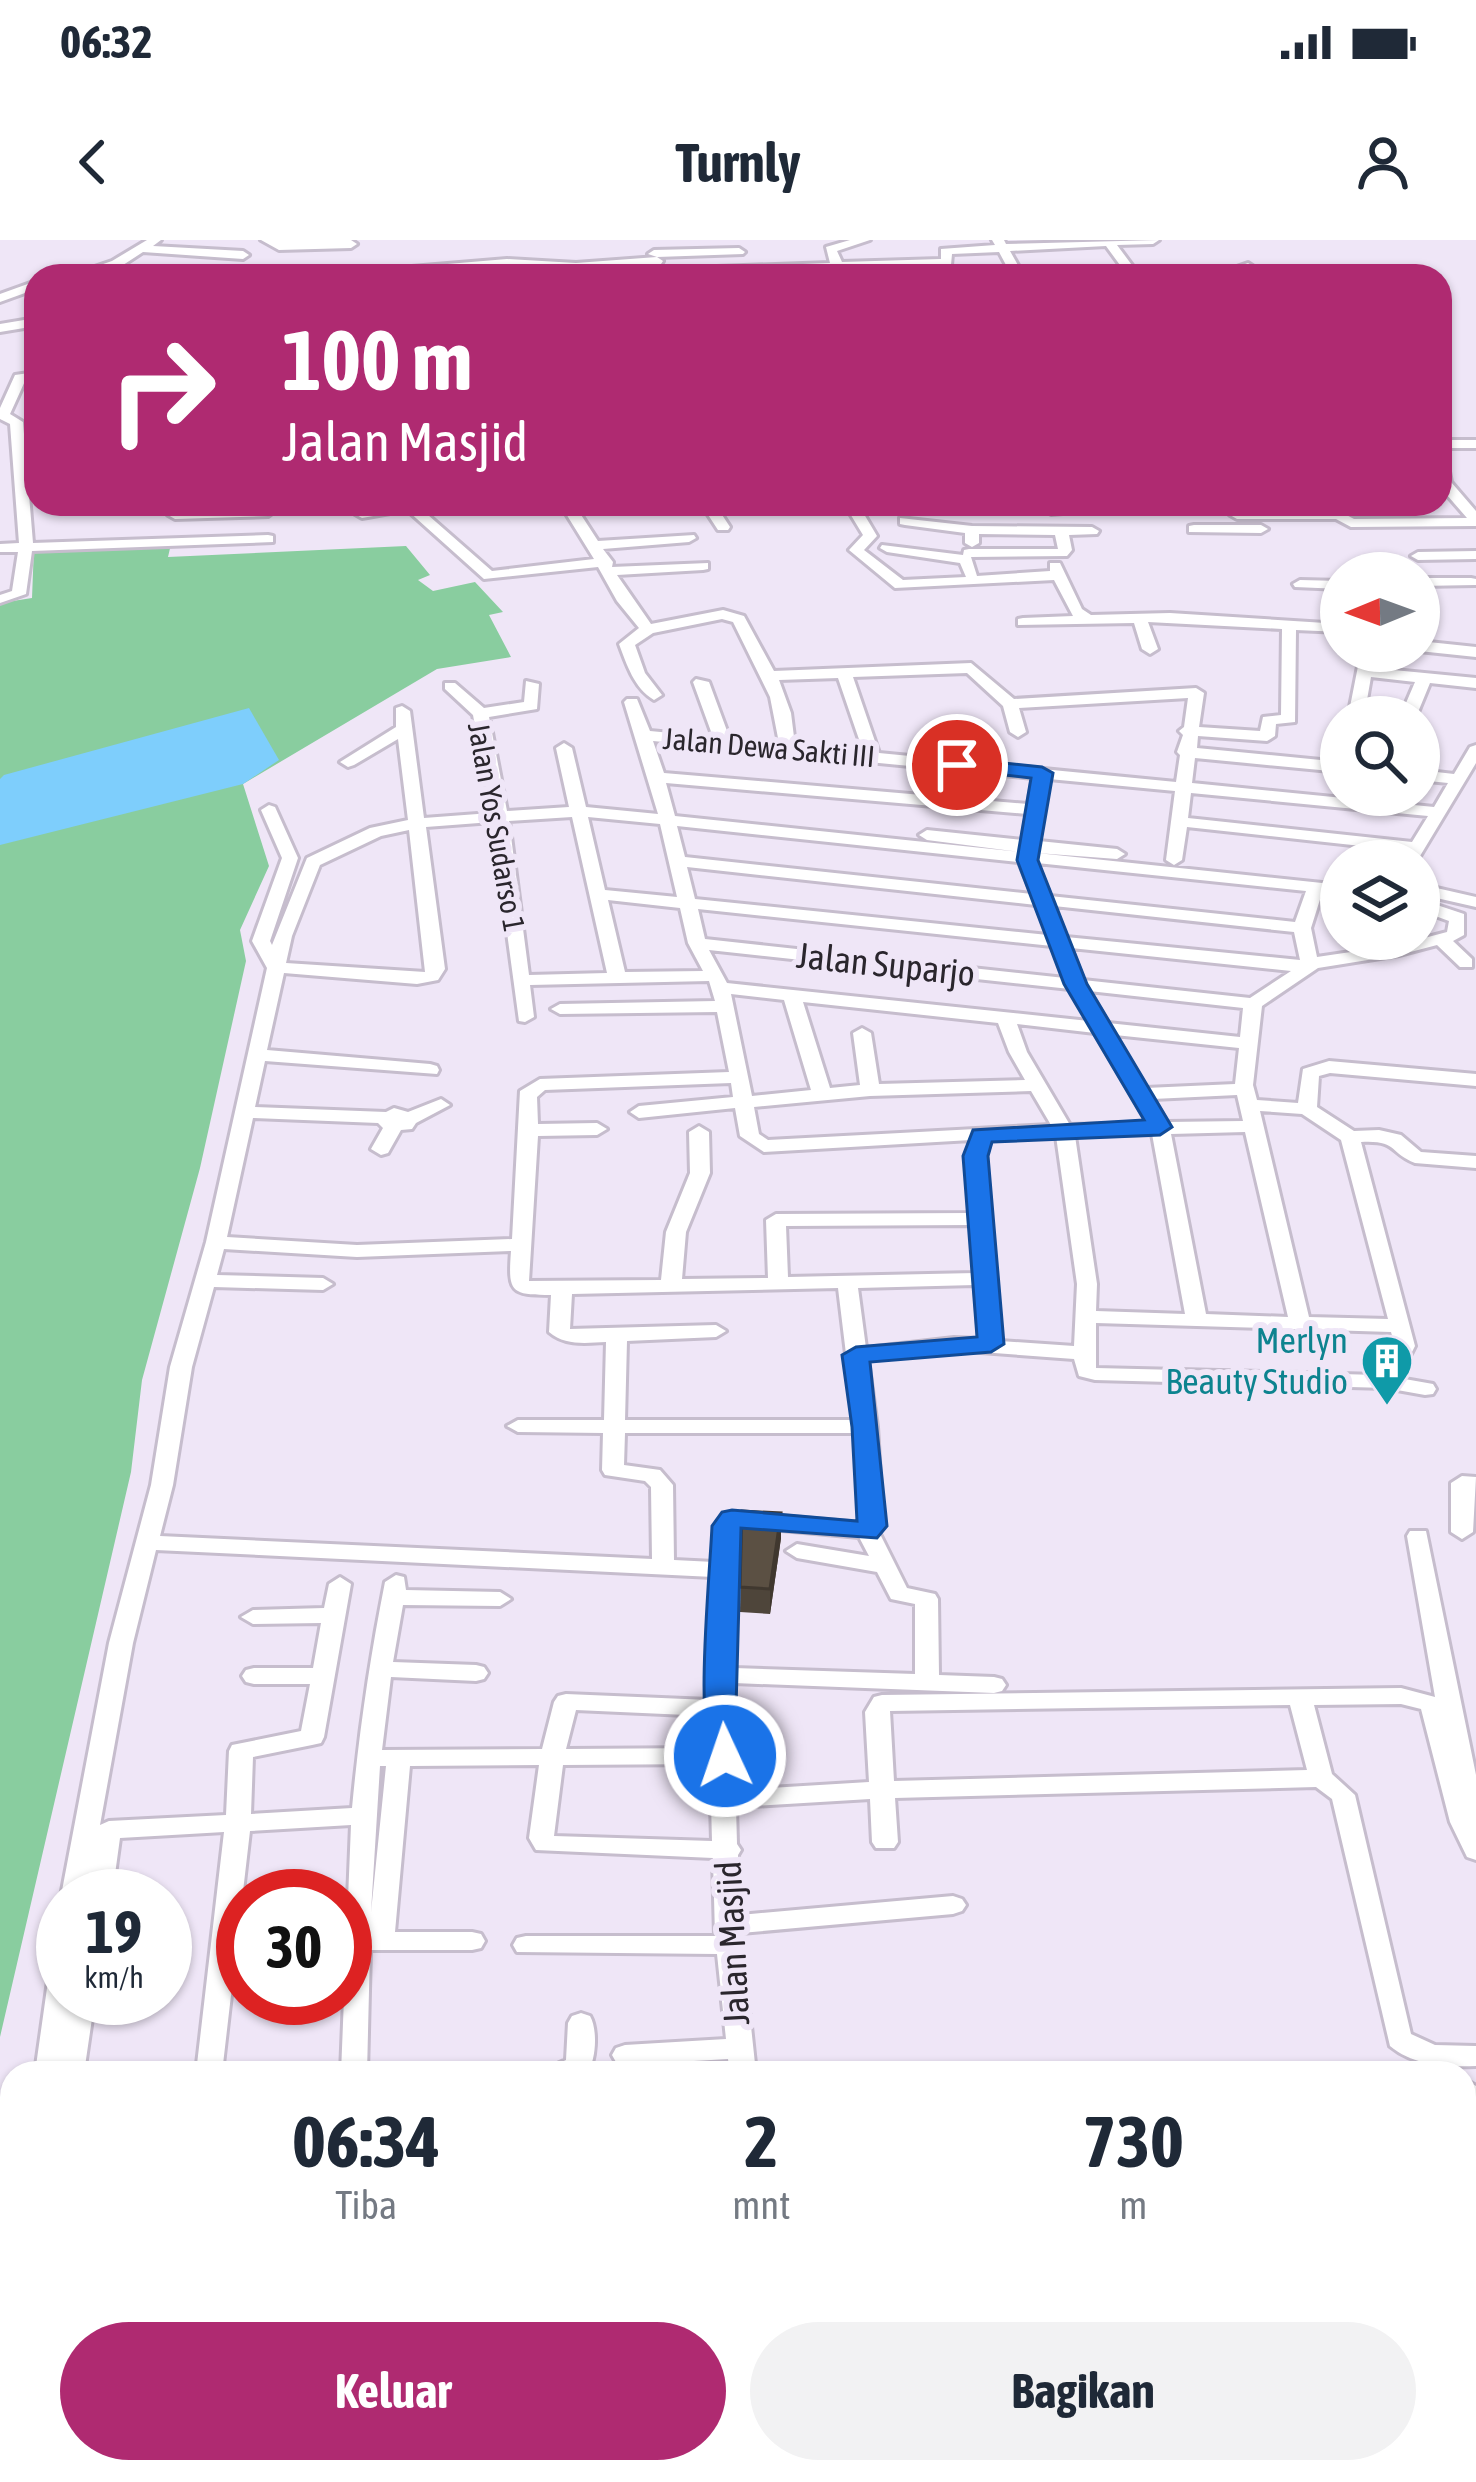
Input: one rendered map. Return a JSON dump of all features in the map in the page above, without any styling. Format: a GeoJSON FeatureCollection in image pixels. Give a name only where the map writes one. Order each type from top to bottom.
{"type":"FeatureCollection","features":[{"type":"Feature","properties":{"kind":"street"},"geometry":{"type":"LineString","coordinates":[[267,240],[272,245],[351,244]]}},
{"type":"Feature","properties":{"kind":"street"},"geometry":{"type":"LineString","coordinates":[[648,240],[666,240]]}},
{"type":"Feature","properties":{"kind":"street"},"geometry":{"type":"LineString","coordinates":[[840,264],[832,246],[864,240]]}},
{"type":"Feature","properties":{"kind":"street"},"geometry":{"type":"LineString","coordinates":[[949,264],[945,251],[1001,244],[1153,240]]}},
{"type":"Feature","properties":{"kind":"street"},"geometry":{"type":"LineString","coordinates":[[119,264],[149,244],[243,255]]}},
{"type":"Feature","properties":{"kind":"street"},"geometry":{"type":"LineString","coordinates":[[405,252],[410,264]]}},
{"type":"Feature","properties":{"kind":"street"},"geometry":{"type":"LineString","coordinates":[[670,264],[739,252]]}},
{"type":"Feature","properties":{"kind":"street"},"geometry":{"type":"LineString","coordinates":[[79,256],[91,264]]}},
{"type":"Feature","properties":{"kind":"street"},"geometry":{"type":"LineString","coordinates":[[440,264],[508,258],[553,264]]}},
{"type":"Feature","properties":{"kind":"street"},"geometry":{"type":"LineString","coordinates":[[24,378],[2,414],[16,422],[17,462],[24,483]]}},
{"type":"Feature","properties":{"kind":"street"},"geometry":{"type":"LineString","coordinates":[[18,442],[24,442]]}},
{"type":"Feature","properties":{"kind":"street"},"geometry":{"type":"LineString","coordinates":[[0,462],[17,462]]}},
{"type":"Feature","properties":{"kind":"street"},"geometry":{"type":"LineString","coordinates":[[1452,494],[1476,521]]}},
{"type":"Feature","properties":{"kind":"street"},"geometry":{"type":"LineString","coordinates":[[0,598],[19,594],[28,516]]}},
{"type":"Feature","properties":{"kind":"street"},"geometry":{"type":"LineString","coordinates":[[171,541],[175,516]]}},
{"type":"Feature","properties":{"kind":"street"},"geometry":{"type":"LineString","coordinates":[[426,516],[489,576],[608,566],[703,566]]}},
{"type":"Feature","properties":{"kind":"street"},"geometry":{"type":"LineString","coordinates":[[575,516],[608,566],[627,610],[648,629]]}},
{"type":"Feature","properties":{"kind":"street"},"geometry":{"type":"LineString","coordinates":[[716,516],[723,527]]}},
{"type":"Feature","properties":{"kind":"street"},"geometry":{"type":"LineString","coordinates":[[858,516],[870,536],[858,553],[900,585],[1057,570],[1076,611],[1088,619]]}},
{"type":"Feature","properties":{"kind":"street"},"geometry":{"type":"LineString","coordinates":[[1194,530],[1237,516],[1354,530],[1476,521]]}},
{"type":"Feature","properties":{"kind":"street"},"geometry":{"type":"LineString","coordinates":[[905,521],[972,530],[1092,531]]}},
{"type":"Feature","properties":{"kind":"street"},"geometry":{"type":"LineString","coordinates":[[972,530],[967,557],[973,581]]}},
{"type":"Feature","properties":{"kind":"street"},"geometry":{"type":"LineString","coordinates":[[887,548],[967,557],[1061,553],[1065,550],[1061,531]]}},
{"type":"Feature","properties":{"kind":"street"},"geometry":{"type":"LineString","coordinates":[[0,548],[268,538]]}},
{"type":"Feature","properties":{"kind":"street"},"geometry":{"type":"LineString","coordinates":[[596,545],[689,538]]}},
{"type":"Feature","properties":{"kind":"street"},"geometry":{"type":"LineString","coordinates":[[1440,556],[1476,556]]}},
{"type":"Feature","properties":{"kind":"street"},"geometry":{"type":"LineString","coordinates":[[1440,582],[1474,580],[1475,604]]}},
{"type":"Feature","properties":{"kind":"street"},"geometry":{"type":"LineString","coordinates":[[1300,584],[1320,584]]}},
{"type":"Feature","properties":{"kind":"street"},"geometry":{"type":"LineString","coordinates":[[654,695],[638,674],[627,647],[648,629],[730,615],[739,619],[771,676],[785,715],[787,748]]}},
{"type":"Feature","properties":{"kind":"street"},"geometry":{"type":"LineString","coordinates":[[1140,619],[1150,649]]}},
{"type":"Feature","properties":{"kind":"street"},"geometry":{"type":"LineString","coordinates":[[1023,622],[1140,619],[1320,626]]}},
{"type":"Feature","properties":{"kind":"street"},"geometry":{"type":"LineString","coordinates":[[1187,731],[1267,736],[1269,720],[1289,719],[1288,624]]}},
{"type":"Feature","properties":{"kind":"street"},"geometry":{"type":"LineString","coordinates":[[1440,635],[1476,638]]}},
{"type":"Feature","properties":{"kind":"street"},"geometry":{"type":"LineString","coordinates":[[1440,648],[1476,652]]}},
{"type":"Feature","properties":{"kind":"street"},"geometry":{"type":"LineString","coordinates":[[771,676],[971,668],[1010,704],[1018,732]]}},
{"type":"Feature","properties":{"kind":"street"},"geometry":{"type":"LineString","coordinates":[[1360,696],[1365,672],[1476,683]]}},
{"type":"Feature","properties":{"kind":"street"},"geometry":{"type":"LineString","coordinates":[[844,673],[872,756]]}},
{"type":"Feature","properties":{"kind":"street"},"geometry":{"type":"LineString","coordinates":[[1417,696],[1424,678]]}},
{"type":"Feature","properties":{"kind":"street"},"geometry":{"type":"LineString","coordinates":[[701,682],[723,742]]}},
{"type":"Feature","properties":{"kind":"street"},"geometry":{"type":"LineString","coordinates":[[481,713],[532,706],[531,684]]}},
{"type":"Feature","properties":{"kind":"street","name":"Jalan Yos Sudarso 1"},"geometry":{"type":"LineString","coordinates":[[450,686],[481,713],[525,1017]]}},
{"type":"Feature","properties":{"kind":"street"},"geometry":{"type":"LineString","coordinates":[[1010,704],[1196,693],[1187,731],[1182,822],[1174,860]]}},
{"type":"Feature","properties":{"kind":"street"},"geometry":{"type":"LineString","coordinates":[[632,702],[657,777],[697,943],[719,990],[750,1136],[764,1146],[1160,1127],[1249,1107]]}},
{"type":"Feature","properties":{"kind":"street"},"geometry":{"type":"LineString","coordinates":[[275,968],[417,979],[432,976],[434,927],[404,720],[348,762]]}},
{"type":"Feature","properties":{"kind":"street","name":"Jalan Dewa Sakti III"},"geometry":{"type":"LineString","coordinates":[[643,735],[1320,801]]}},
{"type":"Feature","properties":{"kind":"street"},"geometry":{"type":"LineString","coordinates":[[564,748],[617,977]]}},
{"type":"Feature","properties":{"kind":"street"},"geometry":{"type":"LineString","coordinates":[[1440,807],[1476,749]]}},
{"type":"Feature","properties":{"kind":"street"},"geometry":{"type":"LineString","coordinates":[[1185,752],[1320,765]]}},
{"type":"Feature","properties":{"kind":"street"},"geometry":{"type":"LineString","coordinates":[[1042,773],[1027,853],[1076,984],[1160,1127],[1196,1318]]}},
{"type":"Feature","properties":{"kind":"street"},"geometry":{"type":"LineString","coordinates":[[657,777],[1036,810]]}},
{"type":"Feature","properties":{"kind":"street"},"geometry":{"type":"LineString","coordinates":[[1440,777],[1458,779]]}},
{"type":"Feature","properties":{"kind":"street"},"geometry":{"type":"LineString","coordinates":[[79,1869],[121,1643],[148,1544],[181,1367],[217,1242],[275,968],[314,862],[376,832],[419,823],[579,807],[1320,887]]}},
{"type":"Feature","properties":{"kind":"street"},"geometry":{"type":"LineString","coordinates":[[269,810],[290,858],[261,940],[275,968]]}},
{"type":"Feature","properties":{"kind":"street"},"geometry":{"type":"LineString","coordinates":[[1182,822],[1320,841]]}},
{"type":"Feature","properties":{"kind":"street"},"geometry":{"type":"LineString","coordinates":[[1027,853],[1174,860],[1320,876]]}},
{"type":"Feature","properties":{"kind":"street"},"geometry":{"type":"LineString","coordinates":[[679,861],[1302,928]]}},
{"type":"Feature","properties":{"kind":"street"},"geometry":{"type":"LineString","coordinates":[[1310,966],[1302,928],[1316,886]]}},
{"type":"Feature","properties":{"kind":"street"},"geometry":{"type":"LineString","coordinates":[[598,894],[1310,966],[1456,935],[1458,918],[1440,912]]}},
{"type":"Feature","properties":{"kind":"street"},"geometry":{"type":"LineString","coordinates":[[1440,894],[1476,902]]}},
{"type":"Feature","properties":{"kind":"street"},"geometry":{"type":"LineString","coordinates":[[1443,941],[1466,963]]}},
{"type":"Feature","properties":{"kind":"street","name":"Jalan Suparjo"},"geometry":{"type":"LineString","coordinates":[[697,943],[1253,1004]]}},
{"type":"Feature","properties":{"kind":"street"},"geometry":{"type":"LineString","coordinates":[[1300,1323],[1249,1107],[1246,1042],[1253,1004],[1310,966]]}},
{"type":"Feature","properties":{"kind":"street"},"geometry":{"type":"LineString","coordinates":[[523,980],[617,977],[1007,1021],[1246,1042]]}},
{"type":"Feature","properties":{"kind":"street"},"geometry":{"type":"LineString","coordinates":[[560,1009],[719,990]]}},
{"type":"Feature","properties":{"kind":"street"},"geometry":{"type":"LineString","coordinates":[[792,996],[822,1094]]}},
{"type":"Feature","properties":{"kind":"street"},"geometry":{"type":"LineString","coordinates":[[1007,1021],[1066,1132],[1088,1284],[1087,1372],[1386,1382],[1425,1388]]}},
{"type":"Feature","properties":{"kind":"street"},"geometry":{"type":"LineString","coordinates":[[862,1033],[870,1090]]}},
{"type":"Feature","properties":{"kind":"street"},"geometry":{"type":"LineString","coordinates":[[256,1055],[430,1070]]}},
{"type":"Feature","properties":{"kind":"street"},"geometry":{"type":"LineString","coordinates":[[1306,1109],[1310,1073],[1329,1067],[1476,1080]]}},
{"type":"Feature","properties":{"kind":"street"},"geometry":{"type":"LineString","coordinates":[[739,1077],[541,1085],[527,1095],[521,1287],[985,1279]]}},
{"type":"Feature","properties":{"kind":"street"},"geometry":{"type":"LineString","coordinates":[[639,1112],[870,1090],[1037,1085]]}},
{"type":"Feature","properties":{"kind":"street"},"geometry":{"type":"LineString","coordinates":[[1140,1094],[1306,1109],[1326,1117],[1350,1136],[1405,1346],[1386,1382]]}},
{"type":"Feature","properties":{"kind":"street"},"geometry":{"type":"LineString","coordinates":[[246,1112],[397,1121],[441,1105]]}},
{"type":"Feature","properties":{"kind":"street"},"geometry":{"type":"LineString","coordinates":[[381,1149],[397,1121]]}},
{"type":"Feature","properties":{"kind":"street"},"geometry":{"type":"LineString","coordinates":[[529,1130],[597,1129]]}},
{"type":"Feature","properties":{"kind":"street"},"geometry":{"type":"LineString","coordinates":[[671,1284],[676,1232],[700,1173],[699,1132]]}},
{"type":"Feature","properties":{"kind":"street"},"geometry":{"type":"LineString","coordinates":[[982,1136],[976,1156],[991,1344]]}},
{"type":"Feature","properties":{"kind":"street"},"geometry":{"type":"LineString","coordinates":[[1350,1136],[1395,1136],[1415,1156],[1476,1162]]}},
{"type":"Feature","properties":{"kind":"street"},"geometry":{"type":"LineString","coordinates":[[778,1281],[775,1222],[781,1209],[981,1220]]}},
{"type":"Feature","properties":{"kind":"street"},"geometry":{"type":"LineString","coordinates":[[217,1242],[357,1251],[522,1245]]}},
{"type":"Feature","properties":{"kind":"street"},"geometry":{"type":"LineString","coordinates":[[206,1280],[323,1284]]}},
{"type":"Feature","properties":{"kind":"street"},"geometry":{"type":"LineString","coordinates":[[847,1280],[866,1427],[872,1526],[867,1532],[899,1594],[927,1599],[927,1684]]}},
{"type":"Feature","properties":{"kind":"street"},"geometry":{"type":"LineString","coordinates":[[562,1288],[560,1332],[575,1337],[716,1331]]}},
{"type":"Feature","properties":{"kind":"street"},"geometry":{"type":"LineString","coordinates":[[1086,1317],[1401,1326]]}},
{"type":"Feature","properties":{"kind":"street"},"geometry":{"type":"LineString","coordinates":[[617,1336],[613,1469],[652,1475],[662,1485],[663,1566]]}},
{"type":"Feature","properties":{"kind":"street"},"geometry":{"type":"LineString","coordinates":[[856,1355],[991,1344],[1084,1353]]}},
{"type":"Feature","properties":{"kind":"street"},"geometry":{"type":"LineString","coordinates":[[518,1426],[866,1427]]}},
{"type":"Feature","properties":{"kind":"street"},"geometry":{"type":"LineString","coordinates":[[1462,1532],[1462,1483],[1476,1484]]}},
{"type":"Feature","properties":{"kind":"street","name":"Jalan Masjid"},"geometry":{"type":"LineString","coordinates":[[740,2061],[728,1935],[721,1708],[726,1526],[732,1519],[867,1532]]}},
{"type":"Feature","properties":{"kind":"street"},"geometry":{"type":"LineString","coordinates":[[1418,1535],[1457,1754],[1476,1813]]}},
{"type":"Feature","properties":{"kind":"street"},"geometry":{"type":"LineString","coordinates":[[148,1544],[723,1570]]}},
{"type":"Feature","properties":{"kind":"street"},"geometry":{"type":"LineString","coordinates":[[797,1551],[882,1566]]}},
{"type":"Feature","properties":{"kind":"street"},"geometry":{"type":"LineString","coordinates":[[236,1869],[241,1751],[312,1737],[340,1584]]}},
{"type":"Feature","properties":{"kind":"street"},"geometry":{"type":"LineString","coordinates":[[363,1869],[367,1758],[395,1590],[500,1599]]}},
{"type":"Feature","properties":{"kind":"street"},"geometry":{"type":"LineString","coordinates":[[253,1617],[334,1615]]}},
{"type":"Feature","properties":{"kind":"street"},"geometry":{"type":"LineString","coordinates":[[382,1669],[476,1673]]}},
{"type":"Feature","properties":{"kind":"street"},"geometry":{"type":"LineString","coordinates":[[254,1676],[325,1676]]}},
{"type":"Feature","properties":{"kind":"street"},"geometry":{"type":"LineString","coordinates":[[723,1676],[994,1685]]}},
{"type":"Feature","properties":{"kind":"street"},"geometry":{"type":"LineString","coordinates":[[885,1842],[878,1712],[882,1703],[1401,1696],[1432,1704],[1462,1822],[1476,1852]]}},
{"type":"Feature","properties":{"kind":"street"},"geometry":{"type":"LineString","coordinates":[[1300,1698],[1322,1778],[1342,1795],[1399,2039],[1407,2048],[1460,2061]]}},
{"type":"Feature","properties":{"kind":"street"},"geometry":{"type":"LineString","coordinates":[[721,1708],[572,1700],[564,1707],[552,1756],[541,1842],[728,1850]]}},
{"type":"Feature","properties":{"kind":"street"},"geometry":{"type":"LineString","coordinates":[[367,1758],[725,1756]]}},
{"type":"Feature","properties":{"kind":"street"},"geometry":{"type":"LineString","coordinates":[[372,1888],[399,1759]]}},
{"type":"Feature","properties":{"kind":"street"},"geometry":{"type":"LineString","coordinates":[[727,1799],[1322,1778]]}},
{"type":"Feature","properties":{"kind":"street"},"geometry":{"type":"LineString","coordinates":[[103,1869],[109,1830],[364,1816]]}},
{"type":"Feature","properties":{"kind":"street"},"geometry":{"type":"LineString","coordinates":[[526,1945],[728,1935],[953,1905]]}},
{"type":"Feature","properties":{"kind":"street"},"geometry":{"type":"LineString","coordinates":[[372,1941],[472,1941]]}},
{"type":"Feature","properties":{"kind":"street"},"geometry":{"type":"LineString","coordinates":[[579,2061],[581,2023]]}},
{"type":"Feature","properties":{"kind":"street"},"geometry":{"type":"LineString","coordinates":[[50,2061],[55,2025]]}},
{"type":"Feature","properties":{"kind":"street"},"geometry":{"type":"LineString","coordinates":[[72,2061],[78,2025]]}},
{"type":"Feature","properties":{"kind":"street"},"geometry":{"type":"LineString","coordinates":[[211,2061],[218,2025]]}},
{"type":"Feature","properties":{"kind":"street"},"geometry":{"type":"LineString","coordinates":[[355,2061],[357,2025]]}},
{"type":"Feature","properties":{"kind":"street"},"geometry":{"type":"LineString","coordinates":[[625,2055],[740,2061]]}},
{"type":"Feature","properties":{"kind":"green space"},"geometry":{"type":"Polygon","coordinates":[[[171,544],[168,557],[406,546],[430,575],[418,580],[433,591],[475,582],[503,612],[489,615],[511,657],[437,669],[243,784],[269,866],[240,930],[246,961],[200,1168],[142,1380],[131,1472],[0,2037],[0,603],[32,598],[34,547],[171,544]]]}},
{"type":"Feature","properties":{"kind":"water"},"geometry":{"type":"Polygon","coordinates":[[[249,708],[279,760],[243,784],[0,845],[0,779],[4,775],[249,708]]]}},
{"type":"Feature","properties":{"kind":"building"},"geometry":{"type":"Polygon","coordinates":[[[742,1511],[781,1513],[770,1589],[740,1587],[742,1511]]]}},
{"type":"Feature","properties":{"kind":"place","name":"Merlyn Beauty Studio"},"geometry":{"type":"Point","coordinates":[1387,1407]}},
{"type":"Feature","properties":{"kind":"route"},"geometry":{"type":"LineString","coordinates":[[725,1756],[721,1708],[726,1526],[732,1519],[743,1519],[867,1532],[872,1526],[866,1427],[856,1355],[991,1344],[976,1156],[982,1136],[1160,1127],[1076,984],[1028,860],[1042,773],[957,765]]}}]}
